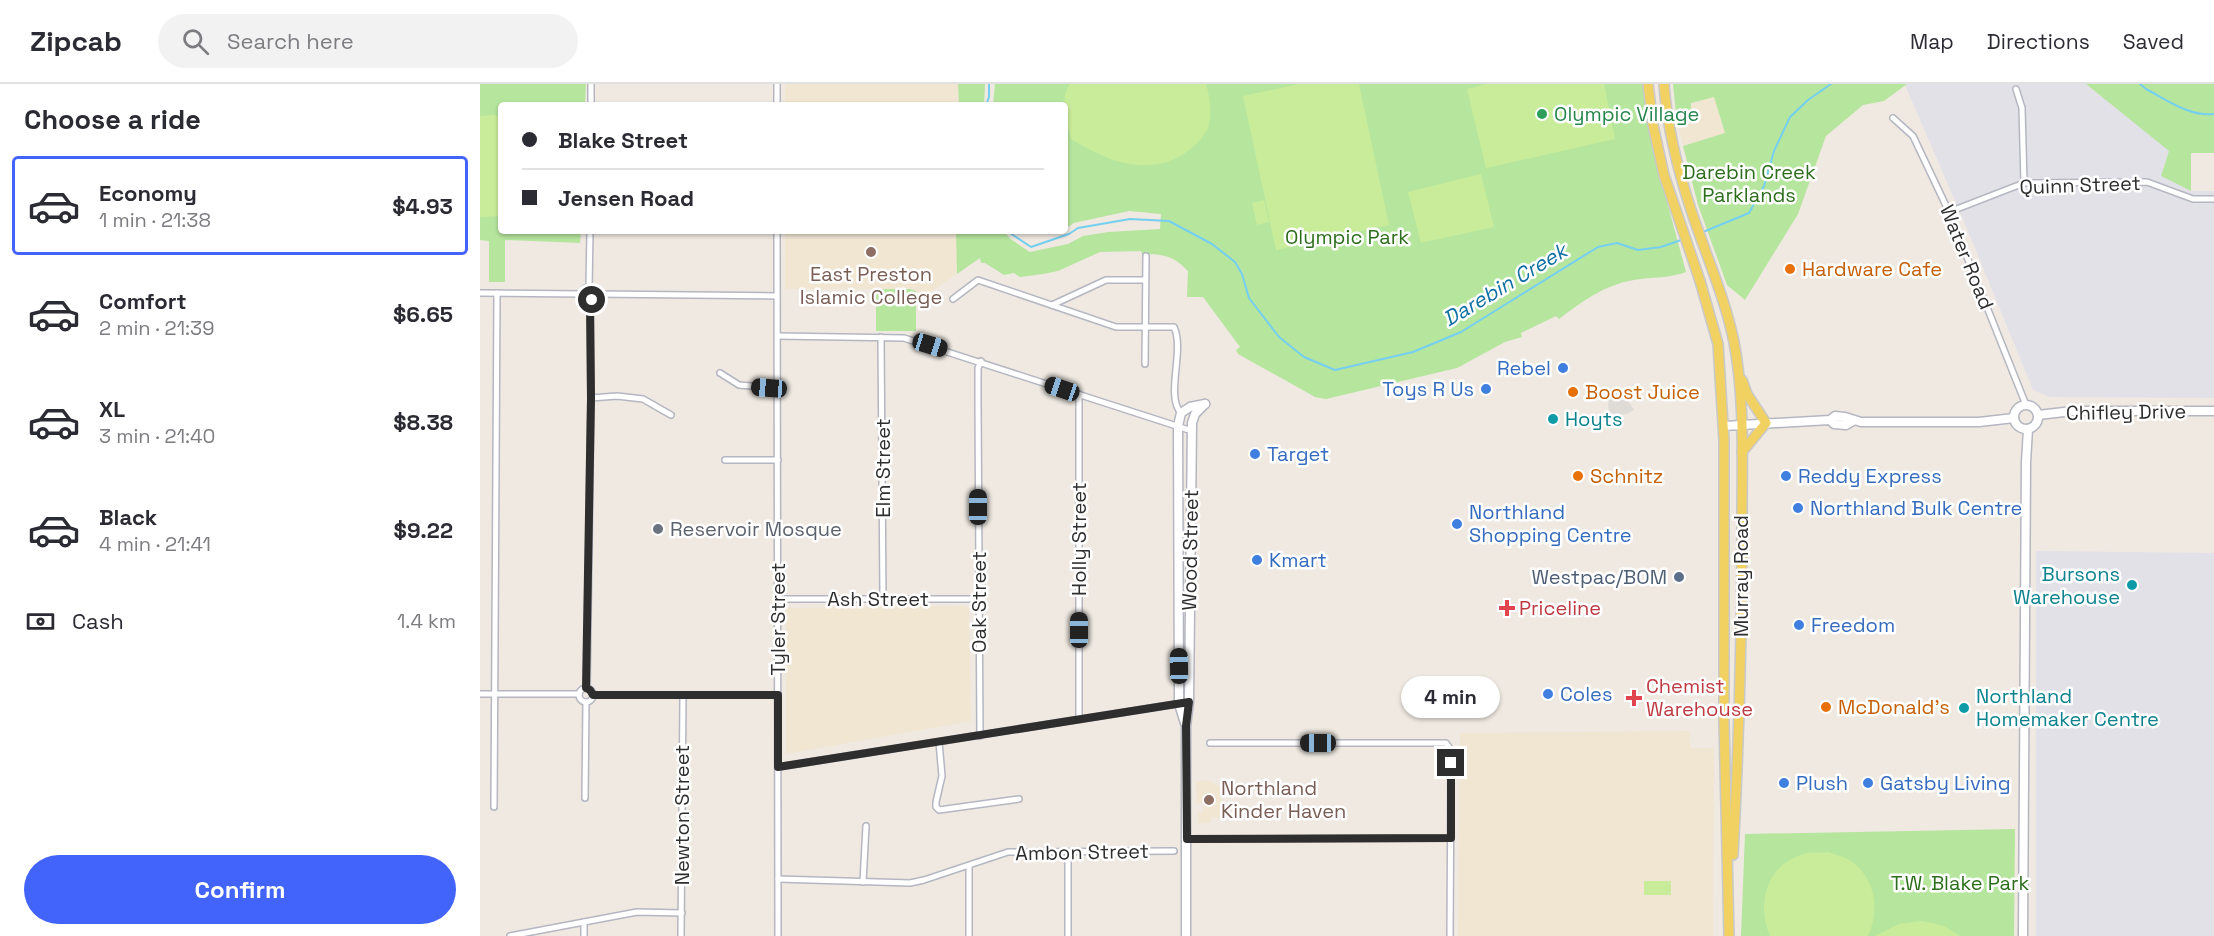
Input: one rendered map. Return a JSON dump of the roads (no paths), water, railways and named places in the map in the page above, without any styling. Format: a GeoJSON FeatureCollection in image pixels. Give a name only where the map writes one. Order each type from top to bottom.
{"type":"FeatureCollection","features":[{"type":"Feature","properties":{"kind":"main road","name":"Murray Road"},"geometry":{"type":"LineString","coordinates":[[1648,84],[1653,125],[1664,175],[1693,259],[1718,344],[1724,426],[1724,722],[1730,936]]}},
{"type":"Feature","properties":{"kind":"main road","name":"Murray Road"},"geometry":{"type":"LineString","coordinates":[[1664,84],[1668,121],[1691,212],[1715,276],[1734,342],[1741,424],[1740,722],[1730,924]]}},
{"type":"Feature","properties":{"kind":"main road"},"geometry":{"type":"LineString","coordinates":[[1700,281],[1715,276]]}},
{"type":"Feature","properties":{"kind":"main road"},"geometry":{"type":"LineString","coordinates":[[1736,366],[1747,394],[1766,423],[1742,452]]}},
{"type":"Feature","properties":{"kind":"main road"},"geometry":{"type":"LineString","coordinates":[[1724,722],[1740,722]]}},
{"type":"Feature","properties":{"kind":"street"},"geometry":{"type":"LineString","coordinates":[[591,84],[591,102]]}},
{"type":"Feature","properties":{"kind":"street"},"geometry":{"type":"LineString","coordinates":[[777,84],[777,102]]}},
{"type":"Feature","properties":{"kind":"street"},"geometry":{"type":"LineString","coordinates":[[2016,89],[2022,108],[2024,183]]}},
{"type":"Feature","properties":{"kind":"street","name":"Water Road"},"geometry":{"type":"LineString","coordinates":[[1893,118],[1913,136],[1949,212],[2026,405]]}},
{"type":"Feature","properties":{"kind":"street","name":"Quinn Street"},"geometry":{"type":"LineString","coordinates":[[1949,212],[2024,183],[2147,182],[2193,199],[2214,199]]}},
{"type":"Feature","properties":{"kind":"street"},"geometry":{"type":"LineString","coordinates":[[589,287],[590,234]]}},
{"type":"Feature","properties":{"kind":"street","name":"Tyler Street"},"geometry":{"type":"LineString","coordinates":[[777,234],[778,936]]}},
{"type":"Feature","properties":{"kind":"street"},"geometry":{"type":"LineString","coordinates":[[1144,364],[1146,256]]}},
{"type":"Feature","properties":{"kind":"street"},"geometry":{"type":"LineString","coordinates":[[953,298],[978,280],[1116,327],[1145,326]]}},
{"type":"Feature","properties":{"kind":"street"},"geometry":{"type":"LineString","coordinates":[[1052,305],[1106,280],[1145,280]]}},
{"type":"Feature","properties":{"kind":"street"},"geometry":{"type":"LineString","coordinates":[[583,294],[589,287]]}},
{"type":"Feature","properties":{"kind":"street"},"geometry":{"type":"LineString","coordinates":[[589,287],[595,290],[596,294]]}},
{"type":"Feature","properties":{"kind":"street"},"geometry":{"type":"LineString","coordinates":[[480,293],[583,294]]}},
{"type":"Feature","properties":{"kind":"street"},"geometry":{"type":"LineString","coordinates":[[494,807],[497,293]]}},
{"type":"Feature","properties":{"kind":"street"},"geometry":{"type":"LineString","coordinates":[[583,294],[585,299],[590,301]]}},
{"type":"Feature","properties":{"kind":"street"},"geometry":{"type":"LineString","coordinates":[[596,294],[777,296]]}},
{"type":"Feature","properties":{"kind":"street"},"geometry":{"type":"LineString","coordinates":[[590,301],[595,298],[596,294]]}},
{"type":"Feature","properties":{"kind":"street"},"geometry":{"type":"LineString","coordinates":[[586,688],[591,398],[590,301]]}},
{"type":"Feature","properties":{"kind":"street","name":"Wood Street"},"geometry":{"type":"LineString","coordinates":[[1145,326],[1170,325],[1176,331],[1175,402],[1181,413],[1178,426],[1179,704],[1186,726]]}},
{"type":"Feature","properties":{"kind":"street"},"geometry":{"type":"LineString","coordinates":[[778,336],[904,338],[1178,426],[1192,427]]}},
{"type":"Feature","properties":{"kind":"street","name":"Elm Street"},"geometry":{"type":"LineString","coordinates":[[881,338],[883,599]]}},
{"type":"Feature","properties":{"kind":"street","name":"Oak Street"},"geometry":{"type":"LineString","coordinates":[[980,736],[978,368],[981,361]]}},
{"type":"Feature","properties":{"kind":"street"},"geometry":{"type":"LineString","coordinates":[[720,373],[739,385],[777,388]]}},
{"type":"Feature","properties":{"kind":"street","name":"Holly Street"},"geometry":{"type":"LineString","coordinates":[[1079,394],[1079,719]]}},
{"type":"Feature","properties":{"kind":"street"},"geometry":{"type":"LineString","coordinates":[[591,398],[617,396],[643,399],[671,415]]}},
{"type":"Feature","properties":{"kind":"street","name":"Wood Street"},"geometry":{"type":"LineString","coordinates":[[1181,413],[1190,407],[1204,404],[1195,414],[1192,427],[1189,702],[1186,726],[1186,936]]}},
{"type":"Feature","properties":{"kind":"street"},"geometry":{"type":"LineString","coordinates":[[2026,405],[2035,409],[2038,415],[2037,423],[2028,429],[2017,426],[2014,418],[2017,410],[2026,405]]}},
{"type":"Feature","properties":{"kind":"street","name":"Chifley Drive"},"geometry":{"type":"LineString","coordinates":[[2038,415],[2073,411],[2214,411]]}},
{"type":"Feature","properties":{"kind":"street"},"geometry":{"type":"LineString","coordinates":[[1181,413],[1192,427]]}},
{"type":"Feature","properties":{"kind":"street"},"geometry":{"type":"LineString","coordinates":[[1724,426],[1830,420],[1835,416],[1853,421],[1979,422],[2014,418]]}},
{"type":"Feature","properties":{"kind":"street"},"geometry":{"type":"LineString","coordinates":[[2023,936],[2028,429]]}},
{"type":"Feature","properties":{"kind":"street"},"geometry":{"type":"LineString","coordinates":[[725,460],[778,460]]}},
{"type":"Feature","properties":{"kind":"street"},"geometry":{"type":"LineString","coordinates":[[1178,468],[1185,468],[1191,461]]}},
{"type":"Feature","properties":{"kind":"street","name":"Ash Street"},"geometry":{"type":"LineString","coordinates":[[778,599],[979,599]]}},
{"type":"Feature","properties":{"kind":"street"},"geometry":{"type":"LineString","coordinates":[[480,694],[579,694],[586,688]]}},
{"type":"Feature","properties":{"kind":"street"},"geometry":{"type":"LineString","coordinates":[[586,688],[593,695]]}},
{"type":"Feature","properties":{"kind":"street"},"geometry":{"type":"LineString","coordinates":[[579,694],[580,699],[586,702]]}},
{"type":"Feature","properties":{"kind":"street"},"geometry":{"type":"LineString","coordinates":[[593,695],[778,695]]}},
{"type":"Feature","properties":{"kind":"street"},"geometry":{"type":"LineString","coordinates":[[586,702],[592,699],[593,695]]}},
{"type":"Feature","properties":{"kind":"street","name":"Newton Street"},"geometry":{"type":"LineString","coordinates":[[681,936],[683,695]]}},
{"type":"Feature","properties":{"kind":"street"},"geometry":{"type":"LineString","coordinates":[[585,798],[586,702]]}},
{"type":"Feature","properties":{"kind":"street"},"geometry":{"type":"LineString","coordinates":[[778,767],[1189,702]]}},
{"type":"Feature","properties":{"kind":"street"},"geometry":{"type":"LineString","coordinates":[[939,742],[942,784],[936,802],[939,810],[1019,799]]}},
{"type":"Feature","properties":{"kind":"street"},"geometry":{"type":"LineString","coordinates":[[1210,743],[1446,743],[1451,750],[1450,936]]}},
{"type":"Feature","properties":{"kind":"street"},"geometry":{"type":"LineString","coordinates":[[863,882],[866,826]]}},
{"type":"Feature","properties":{"kind":"street"},"geometry":{"type":"LineString","coordinates":[[1187,839],[1451,838]]}},
{"type":"Feature","properties":{"kind":"street","name":"Ambon Street"},"geometry":{"type":"LineString","coordinates":[[778,879],[917,882],[1008,852],[1174,851]]}},
{"type":"Feature","properties":{"kind":"street"},"geometry":{"type":"LineString","coordinates":[[1068,852],[1068,936]]}},
{"type":"Feature","properties":{"kind":"street"},"geometry":{"type":"LineString","coordinates":[[969,866],[969,936]]}},
{"type":"Feature","properties":{"kind":"street"},"geometry":{"type":"LineString","coordinates":[[510,936],[637,912],[682,913]]}},
{"type":"Feature","properties":{"kind":"street"},"geometry":{"type":"LineString","coordinates":[[584,922],[584,936]]}},
{"type":"Feature","properties":{"kind":"waterway","name":"Darebin Creek"},"geometry":{"type":"LineString","coordinates":[[987,102],[989,84]]}},
{"type":"Feature","properties":{"kind":"waterway","name":"Darebin Creek"},"geometry":{"type":"LineString","coordinates":[[1703,232],[1749,213],[1764,186],[1774,151],[1790,117],[1808,100],[1831,84]]}},
{"type":"Feature","properties":{"kind":"waterway","name":"Darebin Creek"},"geometry":{"type":"LineString","coordinates":[[2140,84],[2179,107],[2196,113],[2214,114]]}},
{"type":"Feature","properties":{"kind":"waterway","name":"Darebin Creek"},"geometry":{"type":"LineString","coordinates":[[1012,234],[1031,247],[1069,234],[1078,228],[1130,219],[1169,221],[1212,244],[1235,262],[1242,274],[1249,298],[1279,337],[1304,357],[1335,370],[1413,352],[1461,332],[1598,247],[1617,243],[1638,250],[1661,247],[1684,239]]}},
{"type":"Feature","properties":{"kind":"place","name":"Olympic Village"},"geometry":{"type":"Point","coordinates":[1542,114]}},
{"type":"Feature","properties":{"kind":"place","name":"East Preston Islamic College"},"geometry":{"type":"Point","coordinates":[871,252]}},
{"type":"Feature","properties":{"kind":"place","name":"Hardware Cafe"},"geometry":{"type":"Point","coordinates":[1790,269]}},
{"type":"Feature","properties":{"kind":"place","name":"Rebel"},"geometry":{"type":"Point","coordinates":[1563,368]}},
{"type":"Feature","properties":{"kind":"place","name":"Toys R Us"},"geometry":{"type":"Point","coordinates":[1486,389]}},
{"type":"Feature","properties":{"kind":"place","name":"Boost Juice"},"geometry":{"type":"Point","coordinates":[1573,392]}},
{"type":"Feature","properties":{"kind":"place","name":"Hoyts"},"geometry":{"type":"Point","coordinates":[1553,419]}},
{"type":"Feature","properties":{"kind":"place","name":"Target"},"geometry":{"type":"Point","coordinates":[1255,454]}},
{"type":"Feature","properties":{"kind":"place","name":"Schnitz"},"geometry":{"type":"Point","coordinates":[1578,476]}},
{"type":"Feature","properties":{"kind":"place","name":"Reddy Express"},"geometry":{"type":"Point","coordinates":[1786,476]}},
{"type":"Feature","properties":{"kind":"place","name":"Northland Bulk Centre"},"geometry":{"type":"Point","coordinates":[1798,508]}},
{"type":"Feature","properties":{"kind":"place","name":"Northland Shopping Centre"},"geometry":{"type":"Point","coordinates":[1457,524]}},
{"type":"Feature","properties":{"kind":"place","name":"Reservoir Mosque"},"geometry":{"type":"Point","coordinates":[658,529]}},
{"type":"Feature","properties":{"kind":"place","name":"Kmart"},"geometry":{"type":"Point","coordinates":[1257,560]}},
{"type":"Feature","properties":{"kind":"place","name":"Westpac/BOM"},"geometry":{"type":"Point","coordinates":[1679,577]}},
{"type":"Feature","properties":{"kind":"place","name":"Bursons Warehouse"},"geometry":{"type":"Point","coordinates":[2132,585]}},
{"type":"Feature","properties":{"kind":"place","name":"Priceline"},"geometry":{"type":"Point","coordinates":[1507,608]}},
{"type":"Feature","properties":{"kind":"place","name":"Freedom"},"geometry":{"type":"Point","coordinates":[1799,625]}},
{"type":"Feature","properties":{"kind":"place","name":"Coles"},"geometry":{"type":"Point","coordinates":[1548,694]}},
{"type":"Feature","properties":{"kind":"place","name":"Chemist Warehouse"},"geometry":{"type":"Point","coordinates":[1634,698]}},
{"type":"Feature","properties":{"kind":"place","name":"McDonald's"},"geometry":{"type":"Point","coordinates":[1826,707]}},
{"type":"Feature","properties":{"kind":"place","name":"Northland Homemaker Centre"},"geometry":{"type":"Point","coordinates":[1964,708]}},
{"type":"Feature","properties":{"kind":"place","name":"Plush"},"geometry":{"type":"Point","coordinates":[1784,783]}},
{"type":"Feature","properties":{"kind":"place","name":"Gatsby Living"},"geometry":{"type":"Point","coordinates":[1868,783]}},
{"type":"Feature","properties":{"kind":"place","name":"Northland Kinder Haven"},"geometry":{"type":"Point","coordinates":[1209,800]}},
{"type":"Feature","properties":{"kind":"park label","name":"Darebin Creek Parklands"},"geometry":{"type":"Point","coordinates":[1749,184]}},
{"type":"Feature","properties":{"kind":"park label","name":"Olympic Park"},"geometry":{"type":"Point","coordinates":[1347,237]}},
{"type":"Feature","properties":{"kind":"park label","name":"T.W. Blake Park"},"geometry":{"type":"Point","coordinates":[1960,883]}}]}
